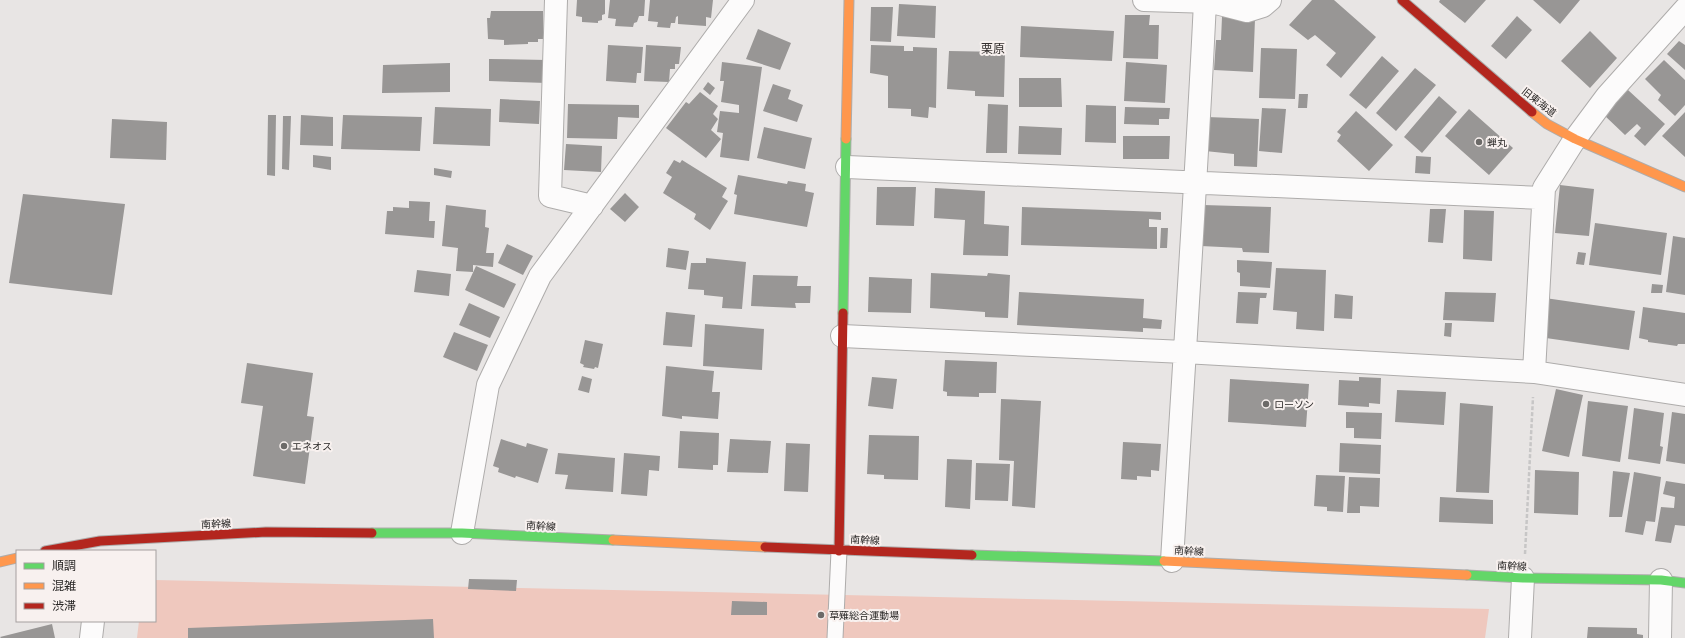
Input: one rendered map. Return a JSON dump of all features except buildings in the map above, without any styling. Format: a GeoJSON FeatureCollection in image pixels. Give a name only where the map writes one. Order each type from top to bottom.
{"type":"FeatureCollection","features":[{"type":"Feature","properties":{"kind":"main road"},"geometry":{"type":"LineString","coordinates":[[838,550],[847,167],[849,0]]}},
{"type":"Feature","properties":{"kind":"main road","name":"旧東海道"},"geometry":{"type":"LineString","coordinates":[[1402,0],[1520,103],[1547,124],[1575,139],[1685,187]]}},
{"type":"Feature","properties":{"kind":"main road","name":"南幹線"},"geometry":{"type":"LineString","coordinates":[[56,550],[266,532],[462,533],[838,550],[1172,561],[1523,578],[1661,580],[1685,583]]}},
{"type":"Feature","properties":{"kind":"main road"},"geometry":{"type":"LineString","coordinates":[[0,562],[16,558]]}},
{"type":"Feature","properties":{"kind":"street"},"geometry":{"type":"LineString","coordinates":[[556,0],[550,196],[592,206]]}},
{"type":"Feature","properties":{"kind":"street"},"geometry":{"type":"LineString","coordinates":[[462,533],[488,385],[540,276],[743,0]]}},
{"type":"Feature","properties":{"kind":"street"},"geometry":{"type":"LineString","coordinates":[[1144,0],[1212,2],[1247,11],[1263,6],[1270,0]]}},
{"type":"Feature","properties":{"kind":"street"},"geometry":{"type":"LineString","coordinates":[[1172,561],[1184,352],[1196,182],[1205,2]]}},
{"type":"Feature","properties":{"kind":"street"},"geometry":{"type":"LineString","coordinates":[[1534,372],[1544,188],[1575,139],[1607,96],[1685,9]]}},
{"type":"Feature","properties":{"kind":"street"},"geometry":{"type":"LineString","coordinates":[[847,167],[1543,198]]}},
{"type":"Feature","properties":{"kind":"street"},"geometry":{"type":"LineString","coordinates":[[842,336],[1184,352],[1534,372],[1685,395]]}},
{"type":"Feature","properties":{"kind":"street"},"geometry":{"type":"LineString","coordinates":[[1520,638],[1523,578]]}},
{"type":"Feature","properties":{"kind":"street"},"geometry":{"type":"LineString","coordinates":[[1660,638],[1661,580]]}},
{"type":"Feature","properties":{"kind":"street"},"geometry":{"type":"LineString","coordinates":[[91,638],[93,622]]}},
{"type":"Feature","properties":{"kind":"lane"},"geometry":{"type":"LineString","coordinates":[[835,638],[838,550]]}},
{"type":"Feature","properties":{"kind":"path"},"geometry":{"type":"LineString","coordinates":[[1523,578],[1534,372]]}},
{"type":"Feature","properties":{"kind":"shaded area","name":"草薙総合運動場"},"geometry":{"type":"Polygon","coordinates":[[[156,580],[1489,609],[1485,638],[137,638],[139,622],[156,622],[156,580]]]}},
{"type":"Feature","properties":{"kind":"traffic: fast"},"geometry":{"type":"LineString","coordinates":[[843,313],[846,139]]}},
{"type":"Feature","properties":{"kind":"traffic: fast"},"geometry":{"type":"LineString","coordinates":[[372,533],[462,533],[613,540]]}},
{"type":"Feature","properties":{"kind":"traffic: fast"},"geometry":{"type":"LineString","coordinates":[[972,555],[1164,561]]}},
{"type":"Feature","properties":{"kind":"traffic: fast"},"geometry":{"type":"LineString","coordinates":[[1467,575],[1523,578],[1661,580],[1685,583]]}},
{"type":"Feature","properties":{"kind":"traffic: slow"},"geometry":{"type":"LineString","coordinates":[[846,139],[849,0]]}},
{"type":"Feature","properties":{"kind":"traffic: slow"},"geometry":{"type":"LineString","coordinates":[[1532,112],[1547,124],[1575,139],[1685,187]]}},
{"type":"Feature","properties":{"kind":"traffic: slow"},"geometry":{"type":"LineString","coordinates":[[613,540],[765,547]]}},
{"type":"Feature","properties":{"kind":"traffic: slow"},"geometry":{"type":"LineString","coordinates":[[0,562],[16,558]]}},
{"type":"Feature","properties":{"kind":"traffic: slow"},"geometry":{"type":"LineString","coordinates":[[1164,561],[1467,575]]}},
{"type":"Feature","properties":{"kind":"traffic: jam"},"geometry":{"type":"LineString","coordinates":[[1402,0],[1532,112]]}},
{"type":"Feature","properties":{"kind":"traffic: jam"},"geometry":{"type":"LineString","coordinates":[[839,551],[843,313]]}},
{"type":"Feature","properties":{"kind":"traffic: jam"},"geometry":{"type":"LineString","coordinates":[[50,550],[100,541],[266,532],[372,533]]}},
{"type":"Feature","properties":{"kind":"traffic: jam"},"geometry":{"type":"LineString","coordinates":[[765,547],[972,555]]}},
{"type":"Feature","properties":{"kind":"place","name":"蝉丸"},"geometry":{"type":"Point","coordinates":[1479,142]}},
{"type":"Feature","properties":{"kind":"place","name":"ローソン"},"geometry":{"type":"Point","coordinates":[1266,404]}},
{"type":"Feature","properties":{"kind":"place","name":"エネオス"},"geometry":{"type":"Point","coordinates":[284,446]}},
{"type":"Feature","properties":{"kind":"place","name":"草薙総合運動場"},"geometry":{"type":"Point","coordinates":[821,615]}},
{"type":"Feature","properties":{"kind":"district","name":"栗原"},"geometry":{"type":"Point","coordinates":[993,49]}}]}
